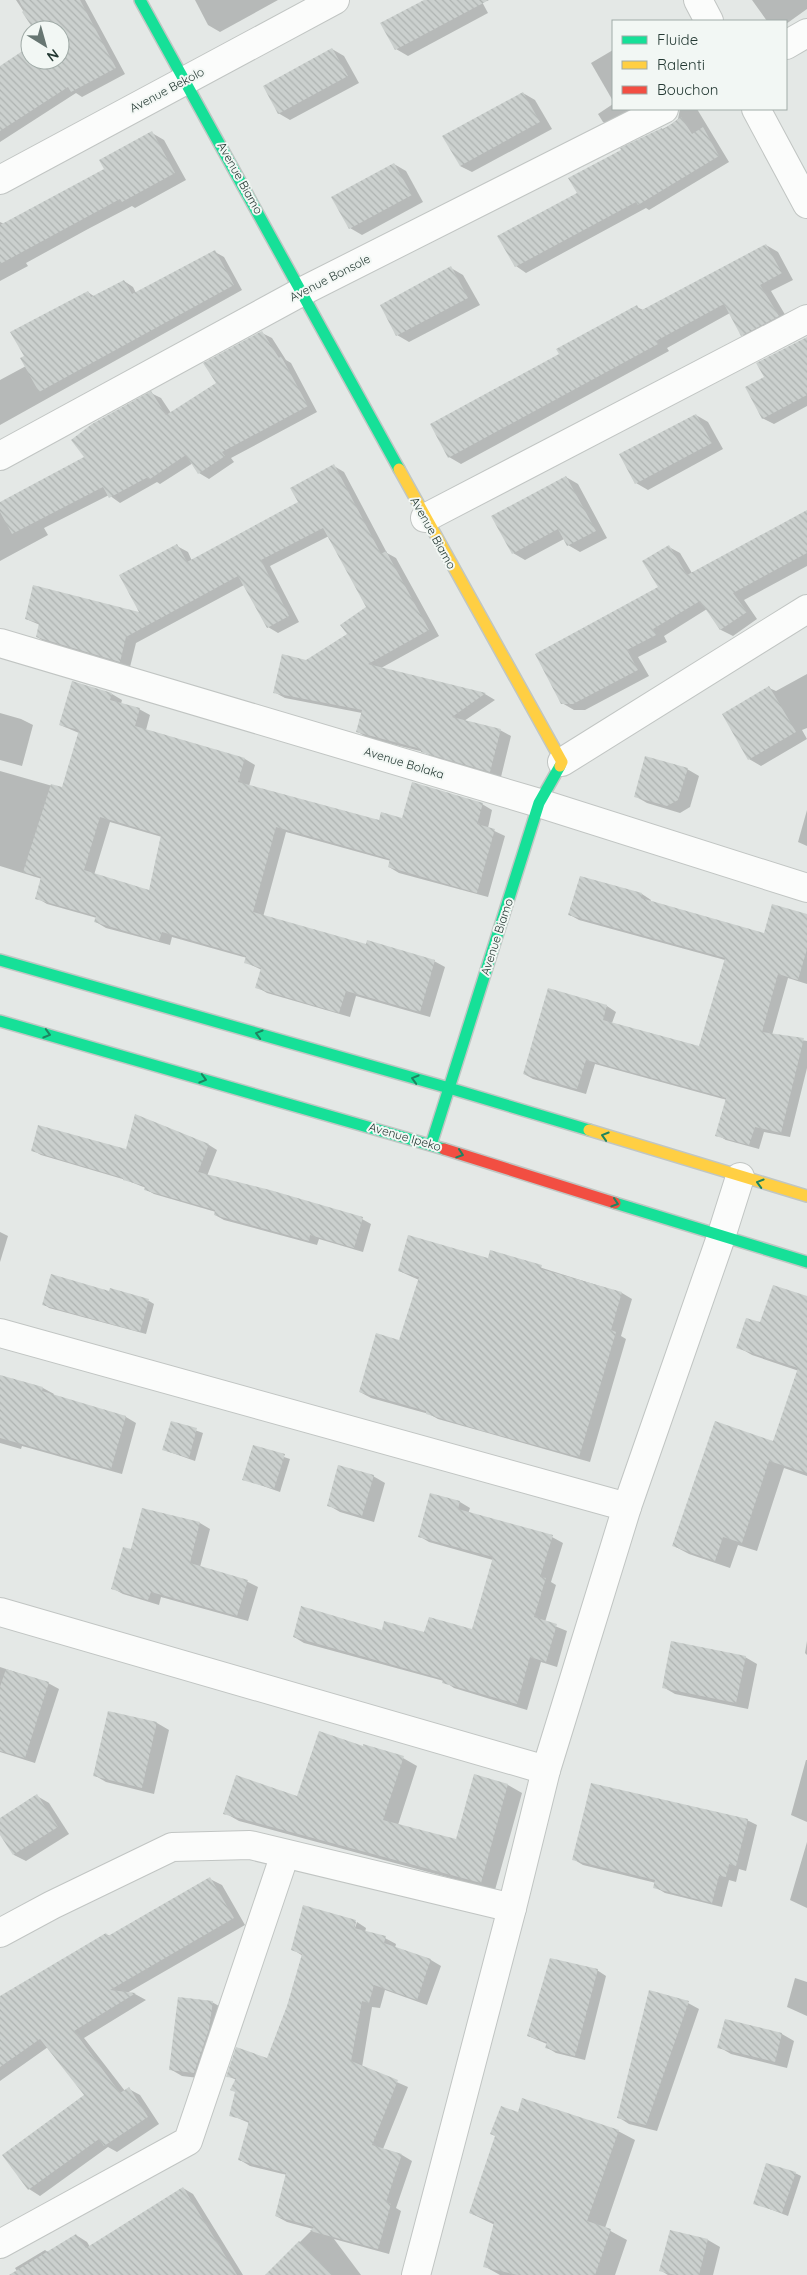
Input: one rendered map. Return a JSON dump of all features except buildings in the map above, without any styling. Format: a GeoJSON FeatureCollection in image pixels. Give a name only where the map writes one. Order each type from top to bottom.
{"type":"FeatureCollection","features":[{"type":"Feature","properties":{"kind":"street","name":"Avenue Biamo"},"geometry":{"type":"LineString","coordinates":[[140,0],[303,291],[425,518],[562,762],[539,803],[432,1145]]}},
{"type":"Feature","properties":{"kind":"street","name":"Avenue Bekolo"},"geometry":{"type":"LineString","coordinates":[[0,180],[335,0]]}},
{"type":"Feature","properties":{"kind":"street"},"geometry":{"type":"LineString","coordinates":[[698,0],[708,20]]}},
{"type":"Feature","properties":{"kind":"street"},"geometry":{"type":"LineString","coordinates":[[787,44],[807,33]]}},
{"type":"Feature","properties":{"kind":"street","name":"Avenue Bonsole"},"geometry":{"type":"LineString","coordinates":[[0,456],[303,291],[662,110]]}},
{"type":"Feature","properties":{"kind":"street"},"geometry":{"type":"LineString","coordinates":[[757,110],[807,204]]}},
{"type":"Feature","properties":{"kind":"street"},"geometry":{"type":"LineString","coordinates":[[425,518],[807,319]]}},
{"type":"Feature","properties":{"kind":"street"},"geometry":{"type":"LineString","coordinates":[[562,762],[807,609]]}},
{"type":"Feature","properties":{"kind":"street","name":"Avenue Bolaka"},"geometry":{"type":"LineString","coordinates":[[0,643],[539,803],[807,888]]}},
{"type":"Feature","properties":{"kind":"street"},"geometry":{"type":"LineString","coordinates":[[0,960],[449,1088],[807,1196]]}},
{"type":"Feature","properties":{"kind":"street","name":"Avenue Ipeko"},"geometry":{"type":"LineString","coordinates":[[0,1021],[432,1145],[721,1237],[807,1262]]}},
{"type":"Feature","properties":{"kind":"street"},"geometry":{"type":"LineString","coordinates":[[416,2275],[546,1770],[627,1506],[721,1237],[740,1177]]}},
{"type":"Feature","properties":{"kind":"street"},"geometry":{"type":"LineString","coordinates":[[0,1333],[627,1506]]}},
{"type":"Feature","properties":{"kind":"street"},"geometry":{"type":"LineString","coordinates":[[0,1612],[546,1770]]}},
{"type":"Feature","properties":{"kind":"street"},"geometry":{"type":"LineString","coordinates":[[0,1933],[52,1905],[172,1848],[250,1845],[512,1908]]}},
{"type":"Feature","properties":{"kind":"street"},"geometry":{"type":"LineString","coordinates":[[0,2244],[188,2141],[285,1854]]}},
{"type":"Feature","properties":{"kind":"traffic: fast"},"geometry":{"type":"LineString","coordinates":[[140,0],[399,469]]}},
{"type":"Feature","properties":{"kind":"traffic: fast"},"geometry":{"type":"LineString","coordinates":[[431,1145],[539,803],[560,766]]}},
{"type":"Feature","properties":{"kind":"traffic: fast"},"geometry":{"type":"LineString","coordinates":[[0,960],[449,1088],[589,1130]]}},
{"type":"Feature","properties":{"kind":"traffic: fast"},"geometry":{"type":"LineString","coordinates":[[0,1021],[444,1149]]}},
{"type":"Feature","properties":{"kind":"traffic: fast"},"geometry":{"type":"LineString","coordinates":[[615,1203],[807,1262]]}},
{"type":"Feature","properties":{"kind":"traffic: slow"},"geometry":{"type":"LineString","coordinates":[[399,469],[562,762],[560,766]]}},
{"type":"Feature","properties":{"kind":"traffic: slow"},"geometry":{"type":"LineString","coordinates":[[589,1130],[807,1196]]}},
{"type":"Feature","properties":{"kind":"traffic: jam"},"geometry":{"type":"LineString","coordinates":[[444,1149],[615,1203]]}}]}
